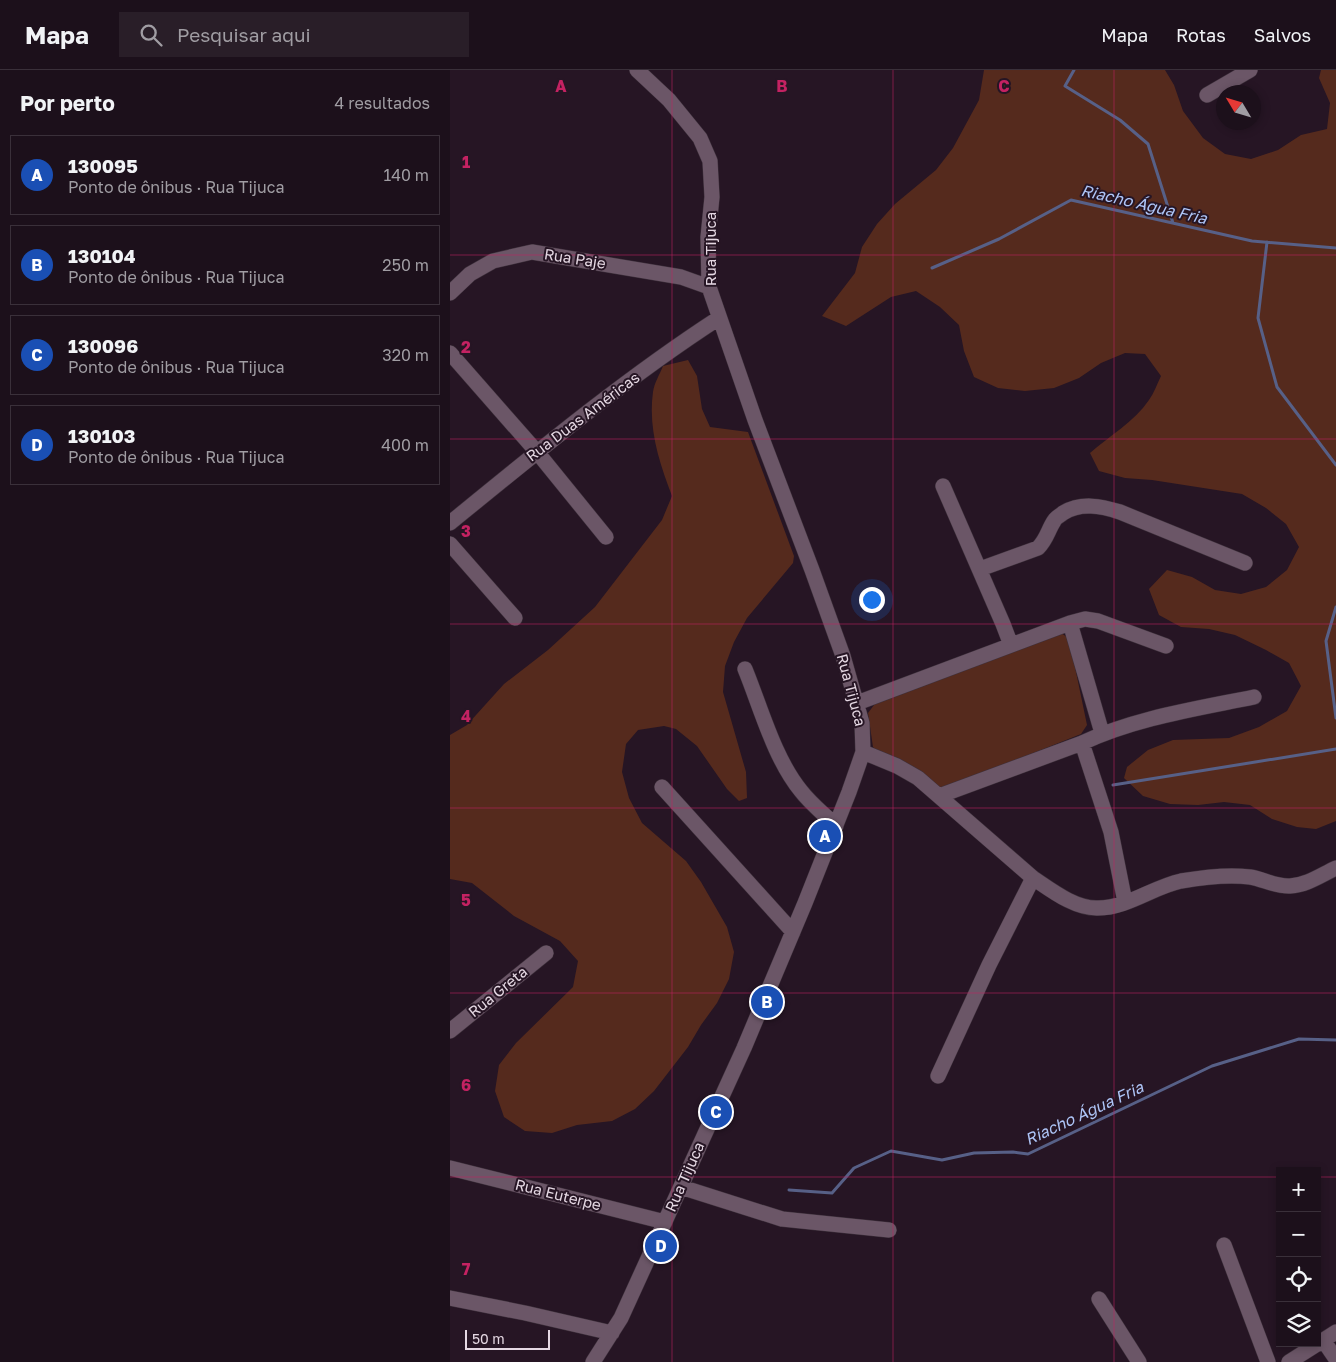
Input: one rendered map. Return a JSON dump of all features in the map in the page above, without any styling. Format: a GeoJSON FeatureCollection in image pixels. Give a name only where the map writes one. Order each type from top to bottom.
{"type":"FeatureCollection","features":[{"type":"Feature","properties":{"kind":"street","name":"Rua Tijuca"},"geometry":{"type":"LineString","coordinates":[[593,1362],[621,1318],[744,1048],[836,826],[863,752],[862,724],[843,656],[755,420],[709,286],[708,237],[712,197],[710,161],[700,138],[676,107],[637,70]]}},
{"type":"Feature","properties":{"kind":"street"},"geometry":{"type":"LineString","coordinates":[[1207,95],[1250,70]]}},
{"type":"Feature","properties":{"kind":"street","name":"Rua Paje"},"geometry":{"type":"LineString","coordinates":[[450,293],[470,274],[493,261],[532,252],[681,277],[709,286]]}},
{"type":"Feature","properties":{"kind":"street","name":"Rua Duas Américas"},"geometry":{"type":"LineString","coordinates":[[450,523],[537,452],[677,345],[719,318]]}},
{"type":"Feature","properties":{"kind":"street"},"geometry":{"type":"LineString","coordinates":[[450,353],[537,452],[606,537]]}},
{"type":"Feature","properties":{"kind":"street"},"geometry":{"type":"LineString","coordinates":[[943,486],[980,569],[1011,646]]}},
{"type":"Feature","properties":{"kind":"street"},"geometry":{"type":"LineString","coordinates":[[980,569],[1038,548],[1046,540],[1055,519],[1067,511],[1089,505],[1120,512],[1245,563]]}},
{"type":"Feature","properties":{"kind":"street"},"geometry":{"type":"LineString","coordinates":[[450,544],[515,618]]}},
{"type":"Feature","properties":{"kind":"street"},"geometry":{"type":"LineString","coordinates":[[857,703],[1070,623],[1086,619],[1098,621],[1166,646]]}},
{"type":"Feature","properties":{"kind":"street"},"geometry":{"type":"LineString","coordinates":[[1070,623],[1102,733]]}},
{"type":"Feature","properties":{"kind":"street"},"geometry":{"type":"LineString","coordinates":[[745,669],[774,742],[794,782],[836,826]]}},
{"type":"Feature","properties":{"kind":"street"},"geometry":{"type":"LineString","coordinates":[[939,796],[1082,743],[1102,733],[1254,697]]}},
{"type":"Feature","properties":{"kind":"street"},"geometry":{"type":"LineString","coordinates":[[1082,743],[1111,832],[1125,902]]}},
{"type":"Feature","properties":{"kind":"street"},"geometry":{"type":"LineString","coordinates":[[863,752],[897,766],[918,778],[1034,878],[1054,892],[1082,905],[1098,908],[1125,902],[1178,882],[1213,876],[1249,877],[1277,885],[1290,886],[1305,883],[1336,868]]}},
{"type":"Feature","properties":{"kind":"street"},"geometry":{"type":"LineString","coordinates":[[662,787],[793,932]]}},
{"type":"Feature","properties":{"kind":"street"},"geometry":{"type":"LineString","coordinates":[[938,1076],[989,965],[1034,878]]}},
{"type":"Feature","properties":{"kind":"street","name":"Rua Greta"},"geometry":{"type":"LineString","coordinates":[[450,1032],[546,953]]}},
{"type":"Feature","properties":{"kind":"street","name":"Rua Euterpe"},"geometry":{"type":"LineString","coordinates":[[450,1168],[665,1222]]}},
{"type":"Feature","properties":{"kind":"street"},"geometry":{"type":"LineString","coordinates":[[681,1187],[782,1219],[889,1230]]}},
{"type":"Feature","properties":{"kind":"street"},"geometry":{"type":"LineString","coordinates":[[1224,1245],[1268,1362]]}},
{"type":"Feature","properties":{"kind":"street"},"geometry":{"type":"LineString","coordinates":[[450,1298],[612,1333]]}},
{"type":"Feature","properties":{"kind":"street"},"geometry":{"type":"LineString","coordinates":[[1100,1299],[1139,1362]]}},
{"type":"Feature","properties":{"kind":"street"},"geometry":{"type":"LineString","coordinates":[[1289,1362],[1336,1332]]}},
{"type":"Feature","properties":{"kind":"street"},"geometry":{"type":"LineString","coordinates":[[1323,1340],[1336,1359]]}},
{"type":"Feature","properties":{"kind":"shaded area"},"geometry":{"type":"Polygon","coordinates":[[[984,70],[1165,70],[1174,85],[1183,111],[1203,138],[1225,154],[1251,159],[1278,150],[1301,135],[1327,129],[1330,103],[1319,78],[1321,70],[1336,70],[1336,821],[1316,829],[1297,827],[1272,819],[1250,805],[1224,802],[1198,805],[1170,804],[1143,796],[1124,778],[1127,767],[1148,750],[1173,740],[1229,738],[1259,727],[1287,711],[1301,686],[1289,663],[1266,650],[1235,635],[1209,629],[1181,627],[1159,615],[1149,589],[1167,570],[1192,577],[1215,590],[1241,594],[1266,587],[1287,570],[1299,547],[1286,524],[1266,508],[1242,494],[1152,480],[1125,478],[1099,471],[1090,453],[1129,422],[1143,408],[1161,376],[1145,354],[1125,353],[1101,363],[1079,378],[1054,388],[1025,391],[998,388],[974,377],[964,351],[959,325],[940,307],[916,291],[891,297],[846,326],[822,316],[855,273],[862,247],[877,224],[895,204],[936,170],[953,148],[979,100],[984,70]]]}},
{"type":"Feature","properties":{"kind":"shaded area"},"geometry":{"type":"Polygon","coordinates":[[[688,360],[697,376],[702,409],[710,427],[748,432],[794,556],[793,563],[747,618],[734,642],[725,666],[723,692],[746,772],[747,798],[739,801],[727,789],[697,746],[676,729],[664,726],[638,730],[626,744],[622,772],[629,798],[642,823],[686,861],[701,882],[727,927],[734,952],[729,979],[717,1003],[688,1047],[654,1091],[635,1109],[612,1121],[577,1125],[552,1133],[525,1131],[504,1117],[495,1091],[499,1065],[516,1043],[573,987],[578,961],[560,941],[514,916],[472,883],[450,879],[450,735],[467,725],[504,684],[548,650],[595,607],[662,520],[672,496],[653,432],[653,392],[663,366],[688,360]]]}},
{"type":"Feature","properties":{"kind":"shaded area"},"geometry":{"type":"Polygon","coordinates":[[[1060,632],[1068,638],[1070,643],[1087,725],[1081,734],[948,787],[940,788],[873,747],[868,713],[877,701],[1060,632]]]}},
{"type":"Feature","properties":{"kind":"waterway"},"geometry":{"type":"LineString","coordinates":[[1074,70],[1065,86],[1120,120],[1148,144],[1173,223]]}},
{"type":"Feature","properties":{"kind":"waterway","name":"Riacho Água Fria"},"geometry":{"type":"LineString","coordinates":[[932,268],[999,239],[1071,200],[1252,241],[1336,248]]}},
{"type":"Feature","properties":{"kind":"waterway"},"geometry":{"type":"LineString","coordinates":[[1267,242],[1258,318],[1277,387],[1336,465]]}},
{"type":"Feature","properties":{"kind":"waterway"},"geometry":{"type":"LineString","coordinates":[[1336,607],[1326,641],[1336,718]]}},
{"type":"Feature","properties":{"kind":"waterway"},"geometry":{"type":"LineString","coordinates":[[1113,785],[1336,749]]}},
{"type":"Feature","properties":{"kind":"waterway","name":"Riacho Água Fria"},"geometry":{"type":"LineString","coordinates":[[789,1190],[832,1193],[854,1168],[891,1151],[942,1160],[974,1153],[1013,1152],[1028,1154],[1212,1066],[1299,1039],[1336,1040]]}},
{"type":"Feature","properties":{"kind":"place","name":"130095"},"geometry":{"type":"Point","coordinates":[825,836]}},
{"type":"Feature","properties":{"kind":"place","name":"130104"},"geometry":{"type":"Point","coordinates":[767,1002]}},
{"type":"Feature","properties":{"kind":"place","name":"130096"},"geometry":{"type":"Point","coordinates":[716,1112]}},
{"type":"Feature","properties":{"kind":"place","name":"130103"},"geometry":{"type":"Point","coordinates":[661,1246]}}]}
